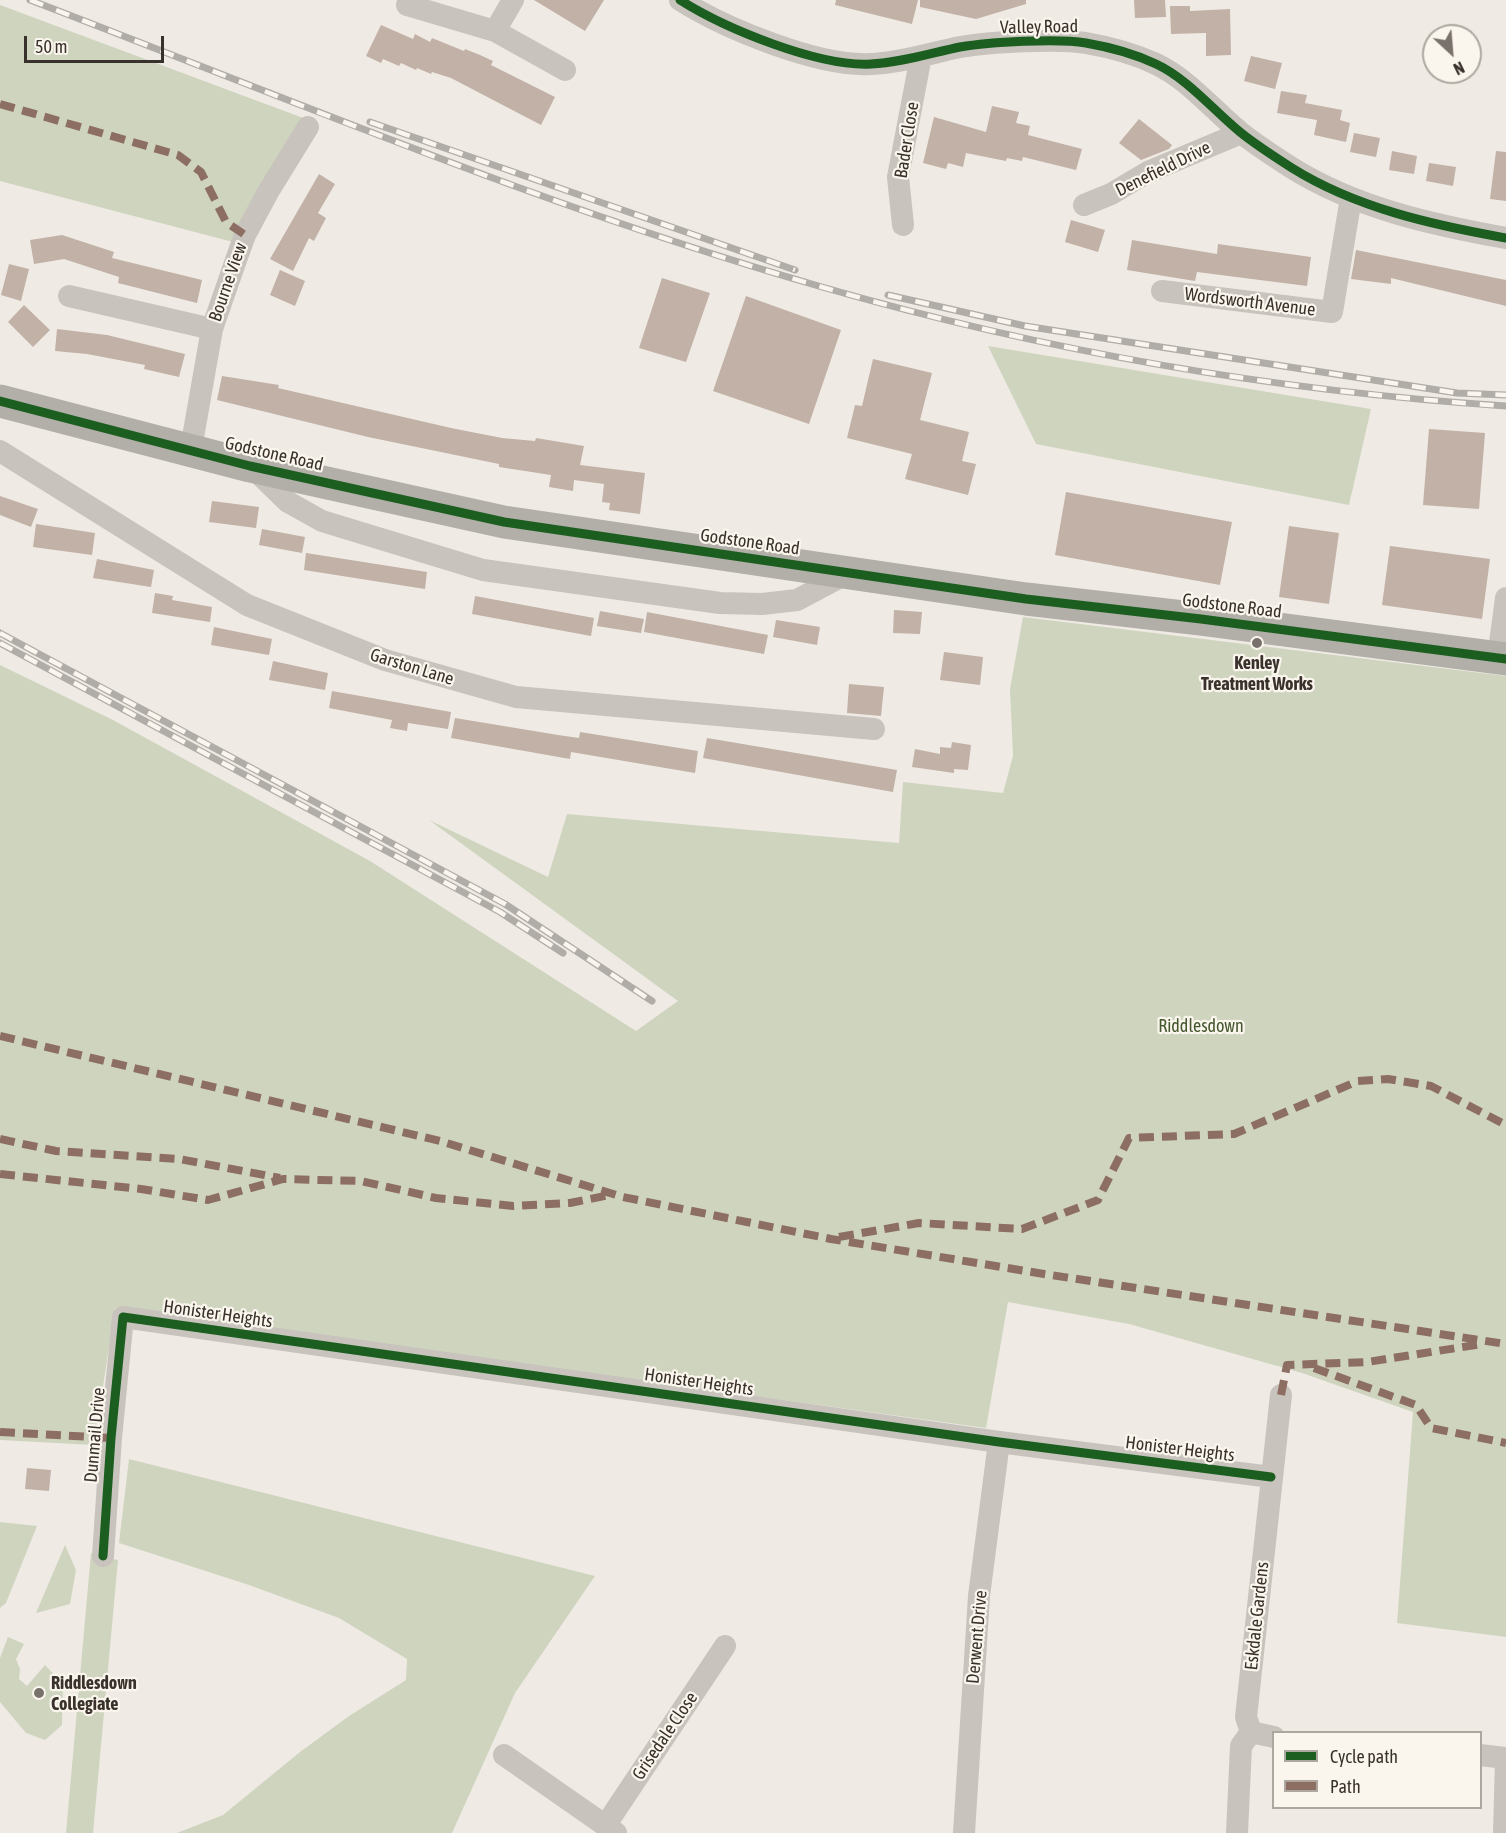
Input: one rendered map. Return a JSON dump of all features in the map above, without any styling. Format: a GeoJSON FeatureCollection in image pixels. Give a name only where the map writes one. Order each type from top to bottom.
{"type":"FeatureCollection","features":[{"type":"Feature","properties":{"kind":"highway","name":"Godstone Road"},"geometry":{"type":"LineString","coordinates":[[0,401],[183,450],[504,522],[1026,599],[1212,620],[1502,658]]}},
{"type":"Feature","properties":{"kind":"street"},"geometry":{"type":"LineString","coordinates":[[495,31],[513,0]]}},
{"type":"Feature","properties":{"kind":"street","name":"Valley Road"},"geometry":{"type":"LineString","coordinates":[[687,2],[800,54],[846,64],[872,64],[963,46],[1003,43],[1084,43],[1156,64],[1181,81],[1241,133],[1294,169],[1351,198],[1446,227],[1506,238]]}},
{"type":"Feature","properties":{"kind":"street"},"geometry":{"type":"LineString","coordinates":[[407,5],[495,31],[565,70]]}},
{"type":"Feature","properties":{"kind":"street","name":"Bader Close"},"geometry":{"type":"LineString","coordinates":[[903,225],[898,177],[921,56]]}},
{"type":"Feature","properties":{"kind":"street","name":"Bourne View"},"geometry":{"type":"LineString","coordinates":[[183,450],[192,443],[212,329],[245,235],[308,127]]}},
{"type":"Feature","properties":{"kind":"street","name":"Denefield Drive"},"geometry":{"type":"LineString","coordinates":[[1084,205],[1111,194],[1148,172],[1241,133]]}},
{"type":"Feature","properties":{"kind":"street","name":"Wordsworth Avenue"},"geometry":{"type":"LineString","coordinates":[[1162,291],[1332,312],[1351,198]]}},
{"type":"Feature","properties":{"kind":"street"},"geometry":{"type":"LineString","coordinates":[[69,296],[212,329]]}},
{"type":"Feature","properties":{"kind":"street","name":"Garston Lane"},"geometry":{"type":"LineString","coordinates":[[0,451],[247,605],[385,660],[516,697],[874,729]]}},
{"type":"Feature","properties":{"kind":"street","name":"Godstone Road"},"geometry":{"type":"LineString","coordinates":[[250,466],[288,502],[322,521],[483,570],[720,603],[762,604],[797,600],[848,573]]}},
{"type":"Feature","properties":{"kind":"street"},"geometry":{"type":"LineString","coordinates":[[1502,658],[1506,598]]}},
{"type":"Feature","properties":{"kind":"street","name":"Honister Heights"},"geometry":{"type":"LineString","coordinates":[[123,1317],[999,1442],[1271,1477]]}},
{"type":"Feature","properties":{"kind":"street","name":"Dunmail Drive"},"geometry":{"type":"LineString","coordinates":[[103,1556],[111,1438],[123,1317]]}},
{"type":"Feature","properties":{"kind":"street","name":"Eskdale Gardens"},"geometry":{"type":"LineString","coordinates":[[1237,1833],[1241,1746],[1251,1732],[1246,1717],[1281,1395]]}},
{"type":"Feature","properties":{"kind":"street","name":"Derwent Drive"},"geometry":{"type":"LineString","coordinates":[[964,1833],[979,1596],[999,1442]]}},
{"type":"Feature","properties":{"kind":"street","name":"Grisedale Close"},"geometry":{"type":"LineString","coordinates":[[610,1829],[725,1646]]}},
{"type":"Feature","properties":{"kind":"street"},"geometry":{"type":"LineString","coordinates":[[1251,1732],[1272,1737]]}},
{"type":"Feature","properties":{"kind":"street"},"geometry":{"type":"LineString","coordinates":[[504,1755],[610,1829]]}},
{"type":"Feature","properties":{"kind":"street"},"geometry":{"type":"LineString","coordinates":[[1482,1755],[1506,1758],[1504,1833]]}},
{"type":"Feature","properties":{"kind":"green space"},"geometry":{"type":"Polygon","coordinates":[[[0,5],[306,119],[233,242],[0,181],[0,5]]]}},
{"type":"Feature","properties":{"kind":"green space"},"geometry":{"type":"Polygon","coordinates":[[[988,346],[1371,409],[1349,505],[1036,444],[988,346]]]}},
{"type":"Feature","properties":{"kind":"green space","name":"Riddlesdown"},"geometry":{"type":"Polygon","coordinates":[[[1023,617],[1506,676],[1506,1637],[1397,1623],[1413,1412],[1302,1373],[1129,1324],[1008,1302],[986,1428],[115,1308],[94,1445],[0,1440],[0,665],[113,720],[370,861],[636,1031],[678,1001],[429,820],[548,877],[567,814],[899,843],[903,782],[1003,793],[1013,756],[1010,689],[1023,617]]]}},
{"type":"Feature","properties":{"kind":"green space"},"geometry":{"type":"Polygon","coordinates":[[[129,1459],[595,1576],[515,1693],[452,1833],[177,1833],[223,1815],[300,1752],[349,1716],[406,1680],[407,1659],[339,1618],[249,1585],[119,1543],[129,1459]]]}},
{"type":"Feature","properties":{"kind":"green space"},"geometry":{"type":"Polygon","coordinates":[[[0,1522],[37,1526],[6,1603],[0,1608],[0,1522]]]}},
{"type":"Feature","properties":{"kind":"green space"},"geometry":{"type":"Polygon","coordinates":[[[65,1545],[76,1570],[70,1604],[36,1613],[65,1545]]]}},
{"type":"Feature","properties":{"kind":"green space"},"geometry":{"type":"Polygon","coordinates":[[[91,1553],[118,1560],[93,1833],[66,1833],[91,1553]]]}},
{"type":"Feature","properties":{"kind":"green space"},"geometry":{"type":"Polygon","coordinates":[[[8,1637],[24,1644],[16,1659],[20,1669],[19,1679],[27,1686],[45,1665],[63,1684],[62,1725],[45,1740],[26,1733],[0,1702],[0,1658],[8,1637]]]}},
{"type":"Feature","properties":{"kind":"building"},"geometry":{"type":"Polygon","coordinates":[[[534,0],[604,0],[585,31],[534,0]]]}},
{"type":"Feature","properties":{"kind":"building"},"geometry":{"type":"Polygon","coordinates":[[[836,0],[918,0],[912,24],[835,5],[836,0]]]}},
{"type":"Feature","properties":{"kind":"building"},"geometry":{"type":"Polygon","coordinates":[[[920,0],[1026,0],[1026,4],[976,19],[920,7],[920,0]]]}},
{"type":"Feature","properties":{"kind":"building"},"geometry":{"type":"Polygon","coordinates":[[[1134,0],[1165,0],[1166,17],[1135,18],[1134,0]]]}},
{"type":"Feature","properties":{"kind":"building"},"geometry":{"type":"Polygon","coordinates":[[[1170,6],[1190,6],[1190,11],[1230,9],[1231,55],[1206,56],[1206,33],[1171,34],[1170,6]]]}},
{"type":"Feature","properties":{"kind":"building"},"geometry":{"type":"Polygon","coordinates":[[[381,25],[413,39],[415,34],[430,42],[432,38],[480,55],[493,61],[491,65],[555,97],[541,125],[451,78],[432,72],[431,74],[417,68],[416,70],[401,63],[399,66],[383,59],[381,63],[366,56],[381,25]]]}},
{"type":"Feature","properties":{"kind":"building"},"geometry":{"type":"Polygon","coordinates":[[[1251,56],[1282,63],[1275,89],[1244,81],[1251,56]]]}},
{"type":"Feature","properties":{"kind":"building"},"geometry":{"type":"Polygon","coordinates":[[[1281,91],[1307,95],[1305,103],[1342,110],[1340,120],[1350,123],[1346,142],[1314,135],[1317,120],[1277,113],[1281,91]]]}},
{"type":"Feature","properties":{"kind":"building"},"geometry":{"type":"Polygon","coordinates":[[[992,106],[1019,112],[1016,123],[1030,126],[1028,135],[1082,149],[1076,170],[1023,157],[1022,161],[1007,158],[1006,161],[966,153],[963,167],[948,163],[946,169],[923,163],[934,117],[986,132],[992,106]]]}},
{"type":"Feature","properties":{"kind":"building"},"geometry":{"type":"Polygon","coordinates":[[[1139,119],[1172,145],[1169,149],[1141,160],[1119,143],[1139,119]]]}},
{"type":"Feature","properties":{"kind":"building"},"geometry":{"type":"Polygon","coordinates":[[[1354,133],[1380,138],[1376,157],[1350,152],[1354,133]]]}},
{"type":"Feature","properties":{"kind":"building"},"geometry":{"type":"Polygon","coordinates":[[[1392,151],[1417,156],[1414,174],[1389,170],[1392,151]]]}},
{"type":"Feature","properties":{"kind":"building"},"geometry":{"type":"Polygon","coordinates":[[[1496,151],[1506,152],[1506,201],[1490,199],[1496,151]]]}},
{"type":"Feature","properties":{"kind":"building"},"geometry":{"type":"Polygon","coordinates":[[[1429,163],[1456,167],[1453,186],[1426,181],[1429,163]]]}},
{"type":"Feature","properties":{"kind":"building"},"geometry":{"type":"Polygon","coordinates":[[[319,174],[335,184],[318,213],[326,218],[314,241],[309,238],[293,271],[270,259],[319,174]]]}},
{"type":"Feature","properties":{"kind":"building"},"geometry":{"type":"Polygon","coordinates":[[[1071,220],[1105,230],[1098,252],[1065,242],[1071,220]]]}},
{"type":"Feature","properties":{"kind":"building"},"geometry":{"type":"Polygon","coordinates":[[[62,235],[114,252],[112,258],[202,280],[197,303],[118,283],[119,277],[64,259],[34,264],[30,240],[62,235]]]}},
{"type":"Feature","properties":{"kind":"building"},"geometry":{"type":"Polygon","coordinates":[[[1132,240],[1217,254],[1218,244],[1311,257],[1307,286],[1197,272],[1195,281],[1127,270],[1132,240]]]}},
{"type":"Feature","properties":{"kind":"building"},"geometry":{"type":"Polygon","coordinates":[[[1356,250],[1506,280],[1506,306],[1391,278],[1391,284],[1351,279],[1356,250]]]}},
{"type":"Feature","properties":{"kind":"building"},"geometry":{"type":"Polygon","coordinates":[[[9,264],[29,269],[21,301],[1,295],[9,264]]]}},
{"type":"Feature","properties":{"kind":"building"},"geometry":{"type":"Polygon","coordinates":[[[280,270],[305,281],[295,306],[270,295],[280,270]]]}},
{"type":"Feature","properties":{"kind":"building"},"geometry":{"type":"Polygon","coordinates":[[[662,278],[710,293],[686,362],[639,348],[662,278]]]}},
{"type":"Feature","properties":{"kind":"building"},"geometry":{"type":"Polygon","coordinates":[[[746,296],[841,330],[809,424],[713,391],[746,296]]]}},
{"type":"Feature","properties":{"kind":"building"},"geometry":{"type":"Polygon","coordinates":[[[24,305],[50,330],[33,347],[8,322],[24,305]]]}},
{"type":"Feature","properties":{"kind":"building"},"geometry":{"type":"Polygon","coordinates":[[[57,329],[107,335],[185,354],[179,377],[144,369],[145,365],[87,354],[55,351],[57,329]]]}},
{"type":"Feature","properties":{"kind":"building"},"geometry":{"type":"Polygon","coordinates":[[[873,359],[932,373],[920,420],[969,432],[962,461],[976,464],[968,495],[905,479],[912,454],[847,438],[855,405],[862,406],[873,359]]]}},
{"type":"Feature","properties":{"kind":"building"},"geometry":{"type":"Polygon","coordinates":[[[222,376],[279,385],[278,388],[502,438],[535,441],[536,438],[584,446],[580,465],[645,473],[640,514],[609,510],[610,503],[602,502],[604,484],[574,480],[573,491],[549,487],[551,475],[499,467],[499,464],[368,437],[217,400],[222,376]]]}},
{"type":"Feature","properties":{"kind":"building"},"geometry":{"type":"Polygon","coordinates":[[[1429,429],[1485,433],[1479,509],[1423,505],[1429,429]]]}},
{"type":"Feature","properties":{"kind":"building"},"geometry":{"type":"Polygon","coordinates":[[[1066,492],[1232,522],[1220,585],[1055,555],[1066,492]]]}},
{"type":"Feature","properties":{"kind":"building"},"geometry":{"type":"Polygon","coordinates":[[[0,496],[38,509],[31,527],[0,515],[0,496]]]}},
{"type":"Feature","properties":{"kind":"building"},"geometry":{"type":"Polygon","coordinates":[[[212,501],[259,507],[256,528],[209,522],[212,501]]]}},
{"type":"Feature","properties":{"kind":"building"},"geometry":{"type":"Polygon","coordinates":[[[36,524],[95,533],[92,555],[33,547],[36,524]]]}},
{"type":"Feature","properties":{"kind":"building"},"geometry":{"type":"Polygon","coordinates":[[[1289,526],[1339,533],[1329,604],[1279,597],[1289,526]]]}},
{"type":"Feature","properties":{"kind":"building"},"geometry":{"type":"Polygon","coordinates":[[[262,529],[305,537],[302,553],[259,545],[262,529]]]}},
{"type":"Feature","properties":{"kind":"building"},"geometry":{"type":"Polygon","coordinates":[[[1390,546],[1490,559],[1482,619],[1382,605],[1390,546]]]}},
{"type":"Feature","properties":{"kind":"building"},"geometry":{"type":"Polygon","coordinates":[[[306,553],[427,572],[425,589],[304,570],[306,553]]]}},
{"type":"Feature","properties":{"kind":"building"},"geometry":{"type":"Polygon","coordinates":[[[97,559],[154,570],[151,587],[93,578],[97,559]]]}},
{"type":"Feature","properties":{"kind":"building"},"geometry":{"type":"Polygon","coordinates":[[[155,593],[173,596],[172,600],[212,607],[210,622],[152,613],[155,593]]]}},
{"type":"Feature","properties":{"kind":"building"},"geometry":{"type":"Polygon","coordinates":[[[475,596],[594,618],[591,636],[472,614],[475,596]]]}},
{"type":"Feature","properties":{"kind":"building"},"geometry":{"type":"Polygon","coordinates":[[[894,610],[922,612],[920,634],[893,633],[894,610]]]}},
{"type":"Feature","properties":{"kind":"building"},"geometry":{"type":"Polygon","coordinates":[[[600,611],[644,619],[641,633],[597,626],[600,611]]]}},
{"type":"Feature","properties":{"kind":"building"},"geometry":{"type":"Polygon","coordinates":[[[647,612],[768,635],[764,654],[644,632],[647,612]]]}},
{"type":"Feature","properties":{"kind":"building"},"geometry":{"type":"Polygon","coordinates":[[[776,620],[820,627],[817,645],[773,637],[776,620]]]}},
{"type":"Feature","properties":{"kind":"building"},"geometry":{"type":"Polygon","coordinates":[[[214,627],[272,639],[269,655],[211,645],[214,627]]]}},
{"type":"Feature","properties":{"kind":"building"},"geometry":{"type":"Polygon","coordinates":[[[944,652],[983,657],[980,685],[940,680],[944,652]]]}},
{"type":"Feature","properties":{"kind":"building"},"geometry":{"type":"Polygon","coordinates":[[[273,661],[328,673],[325,690],[269,680],[273,661]]]}},
{"type":"Feature","properties":{"kind":"building"},"geometry":{"type":"Polygon","coordinates":[[[849,684],[884,687],[881,716],[847,713],[849,684]]]}},
{"type":"Feature","properties":{"kind":"building"},"geometry":{"type":"Polygon","coordinates":[[[332,691],[451,712],[448,729],[408,723],[407,731],[390,728],[392,720],[329,708],[332,691]]]}},
{"type":"Feature","properties":{"kind":"building"},"geometry":{"type":"Polygon","coordinates":[[[455,718],[579,738],[580,732],[698,751],[695,773],[571,752],[570,759],[451,738],[455,718]]]}},
{"type":"Feature","properties":{"kind":"building"},"geometry":{"type":"Polygon","coordinates":[[[707,738],[897,770],[893,792],[703,758],[707,738]]]}},
{"type":"Feature","properties":{"kind":"building"},"geometry":{"type":"Polygon","coordinates":[[[952,742],[971,745],[968,770],[954,769],[954,773],[912,767],[915,749],[940,754],[940,747],[951,748],[952,742]]]}},
{"type":"Feature","properties":{"kind":"building"},"geometry":{"type":"Polygon","coordinates":[[[27,1468],[51,1470],[49,1491],[25,1489],[27,1468]]]}},
{"type":"Feature","properties":{"kind":"railway"},"geometry":{"type":"LineString","coordinates":[[30,0],[522,189],[721,257],[822,287],[990,330],[1161,365],[1333,390],[1506,406]]}},
{"type":"Feature","properties":{"kind":"railway"},"geometry":{"type":"LineString","coordinates":[[370,122],[795,270]]}},
{"type":"Feature","properties":{"kind":"railway"},"geometry":{"type":"LineString","coordinates":[[888,295],[1025,326],[1457,393],[1506,395]]}},
{"type":"Feature","properties":{"kind":"railway"},"geometry":{"type":"LineString","coordinates":[[0,633],[505,904],[652,1001]]}},
{"type":"Feature","properties":{"kind":"railway"},"geometry":{"type":"LineString","coordinates":[[0,643],[500,912],[563,953]]}},
{"type":"Feature","properties":{"kind":"marked path"},"geometry":{"type":"LineString","coordinates":[[0,104],[178,155],[201,172],[226,222],[245,235]]}},
{"type":"Feature","properties":{"kind":"marked path"},"geometry":{"type":"LineString","coordinates":[[0,1036],[440,1141],[623,1197],[831,1239],[1044,1274],[1506,1344]]}},
{"type":"Feature","properties":{"kind":"marked path"},"geometry":{"type":"LineString","coordinates":[[839,1237],[919,1223],[1022,1229],[1098,1200],[1129,1138],[1234,1134],[1358,1081],[1388,1079],[1431,1086],[1506,1125]]}},
{"type":"Feature","properties":{"kind":"marked path"},"geometry":{"type":"LineString","coordinates":[[0,1139],[56,1151],[179,1159],[280,1178]]}},
{"type":"Feature","properties":{"kind":"marked path"},"geometry":{"type":"LineString","coordinates":[[0,1174],[141,1189],[208,1200],[283,1179],[361,1181],[436,1198],[513,1206],[570,1203],[610,1195]]}},
{"type":"Feature","properties":{"kind":"marked path"},"geometry":{"type":"LineString","coordinates":[[1281,1395],[1287,1365],[1367,1362],[1482,1344]]}},
{"type":"Feature","properties":{"kind":"marked path"},"geometry":{"type":"LineString","coordinates":[[1314,1368],[1416,1405],[1431,1428],[1506,1443]]}},
{"type":"Feature","properties":{"kind":"marked path"},"geometry":{"type":"LineString","coordinates":[[0,1432],[111,1438]]}},
{"type":"Feature","properties":{"kind":"cycle path"},"geometry":{"type":"LineString","coordinates":[[680,0],[721,22],[772,44],[825,59],[849,63],[882,63],[960,47],[1023,41],[1074,42],[1122,51],[1168,70],[1190,86],[1246,137],[1317,182],[1342,194],[1396,213],[1423,221],[1506,238]]}},
{"type":"Feature","properties":{"kind":"cycle path"},"geometry":{"type":"LineString","coordinates":[[0,401],[250,466],[504,522],[1026,599],[1201,619],[1506,659]]}},
{"type":"Feature","properties":{"kind":"cycle path"},"geometry":{"type":"LineString","coordinates":[[103,1556],[111,1438],[123,1317],[999,1442],[1271,1477]]}},
{"type":"Feature","properties":{"kind":"place","name":"Kenley Treatment Works"},"geometry":{"type":"Point","coordinates":[1257,643]}},
{"type":"Feature","properties":{"kind":"place","name":"Riddlesdown Collegiate"},"geometry":{"type":"Point","coordinates":[39,1693]}}]}
